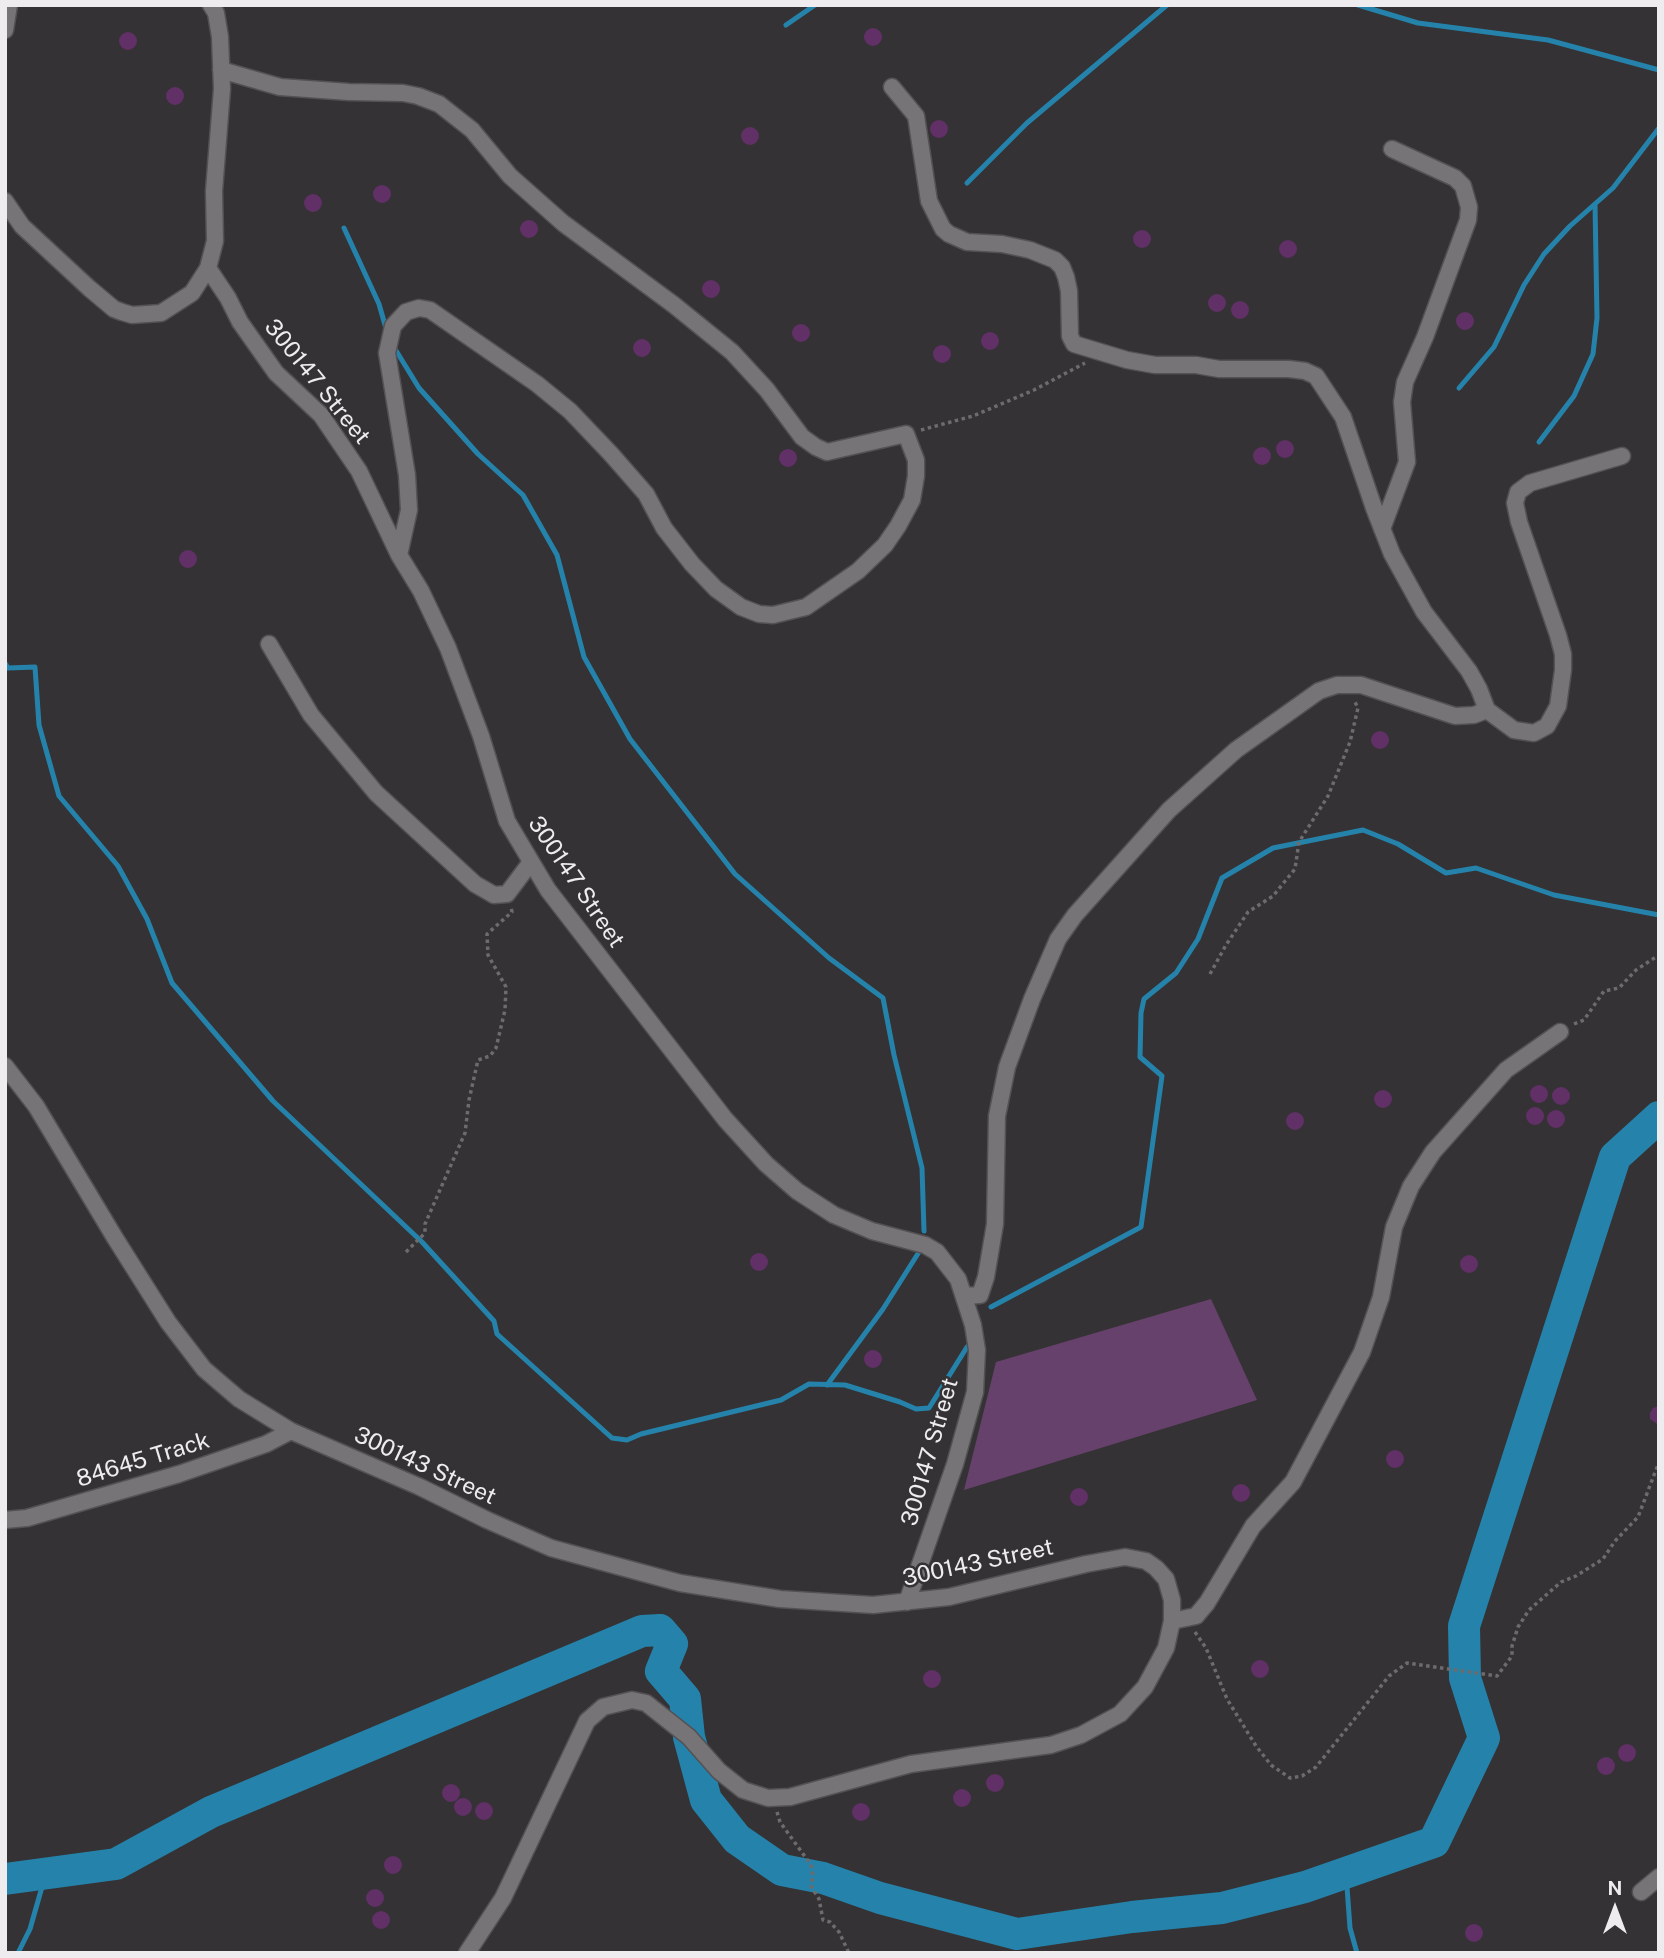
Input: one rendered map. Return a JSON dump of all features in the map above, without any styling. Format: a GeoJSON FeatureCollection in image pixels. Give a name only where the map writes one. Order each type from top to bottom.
{"type":"FeatureCollection","features":[{"type":"Feature","properties":{"kind":"street"},"geometry":{"type":"LineString","coordinates":[[5,30],[9,5]]}},
{"type":"Feature","properties":{"kind":"street"},"geometry":{"type":"LineString","coordinates":[[5,201],[22,226],[114,309],[132,315],[161,313],[192,293],[208,268],[215,241],[214,191],[222,89],[215,8]]}},
{"type":"Feature","properties":{"kind":"street"},"geometry":{"type":"LineString","coordinates":[[221,71],[280,87],[403,93],[439,104],[472,130],[510,176],[563,223],[733,352],[802,437],[827,452],[906,434],[914,451],[916,476],[912,500],[885,545],[858,571],[806,607],[773,615],[759,614],[741,607],[716,589],[692,564],[664,528],[646,494],[570,411],[537,384],[430,310],[411,309],[393,326],[387,353],[407,475],[409,510],[399,555]]}},
{"type":"Feature","properties":{"kind":"street"},"geometry":{"type":"LineString","coordinates":[[892,87],[916,116],[929,201],[943,229],[967,242],[1002,244],[1030,250],[1055,260],[1062,267],[1069,291],[1071,340],[1077,346],[1155,365],[1289,369],[1316,376],[1343,417],[1392,554],[1424,612],[1469,671],[1487,710],[1514,730],[1534,733],[1551,721],[1562,688],[1563,654],[1519,522],[1515,503],[1518,492],[1530,483],[1622,456]]}},
{"type":"Feature","properties":{"kind":"street"},"geometry":{"type":"LineString","coordinates":[[1382,528],[1407,462],[1402,402],[1405,382],[1425,337],[1468,220],[1469,208],[1464,186],[1455,178],[1392,149]]}},
{"type":"Feature","properties":{"kind":"street","name":"300147 Street"},"geometry":{"type":"LineString","coordinates":[[208,268],[240,322],[276,373],[321,415],[359,471],[448,648],[481,736],[507,821],[548,890],[725,1119],[765,1164],[797,1191],[834,1215],[872,1231],[913,1240],[937,1252],[958,1279],[973,1325],[977,1350],[975,1392],[955,1464],[907,1602]]}},
{"type":"Feature","properties":{"kind":"street"},"geometry":{"type":"LineString","coordinates":[[269,644],[311,715],[376,793],[475,884],[494,895],[507,894],[531,862]]}},
{"type":"Feature","properties":{"kind":"street"},"geometry":{"type":"LineString","coordinates":[[964,1296],[980,1295],[986,1277],[995,1224],[998,1116],[1006,1067],[1058,939],[1075,915],[1169,810],[1236,750],[1320,691],[1347,683],[1392,694],[1455,716],[1474,715],[1487,710]]}},
{"type":"Feature","properties":{"kind":"street"},"geometry":{"type":"LineString","coordinates":[[1180,1620],[1196,1616],[1207,1603],[1253,1526],[1293,1482],[1362,1352],[1381,1297],[1394,1227],[1411,1186],[1433,1152],[1506,1070],[1558,1034]]}},
{"type":"Feature","properties":{"kind":"street","name":"300143 Street"},"geometry":{"type":"LineString","coordinates":[[5,1066],[36,1106],[168,1322],[204,1368],[239,1399],[291,1431],[420,1487],[487,1520],[551,1548],[680,1583],[768,1597],[873,1605],[907,1602],[949,1597],[1125,1557],[1146,1561],[1156,1567],[1166,1579],[1180,1620],[1145,1687],[1120,1714],[1081,1735],[1039,1747],[911,1764],[789,1797],[771,1798],[756,1796],[743,1790],[719,1772],[689,1737],[646,1703],[632,1700],[603,1707],[587,1721],[503,1898],[467,1953]]}},
{"type":"Feature","properties":{"kind":"street","name":"84645 Track"},"geometry":{"type":"LineString","coordinates":[[5,1520],[27,1518],[179,1474],[267,1444],[291,1431]]}},
{"type":"Feature","properties":{"kind":"street"},"geometry":{"type":"LineString","coordinates":[[1641,1892],[1659,1877]]}},
{"type":"Feature","properties":{"kind":"path"},"geometry":{"type":"LineString","coordinates":[[906,434],[974,416],[1034,390],[1106,352]]}},
{"type":"Feature","properties":{"kind":"path"},"geometry":{"type":"LineString","coordinates":[[1210,974],[1248,912],[1273,896],[1295,869],[1299,842],[1328,796],[1350,742],[1358,708],[1347,683]]}},
{"type":"Feature","properties":{"kind":"path"},"geometry":{"type":"LineString","coordinates":[[406,1252],[425,1233],[425,1224],[465,1133],[478,1060],[490,1056],[496,1048],[505,1010],[506,987],[488,955],[487,934],[512,912],[511,896],[507,894]]}},
{"type":"Feature","properties":{"kind":"path"},"geometry":{"type":"LineString","coordinates":[[1558,1034],[1563,1026],[1584,1020],[1604,991],[1619,988],[1636,970],[1659,955]]}},
{"type":"Feature","properties":{"kind":"path"},"geometry":{"type":"LineString","coordinates":[[1180,1620],[1206,1648],[1227,1699],[1256,1746],[1271,1765],[1290,1778],[1302,1776],[1316,1767],[1389,1676],[1408,1663],[1497,1676],[1512,1656],[1518,1627],[1529,1611],[1561,1582],[1603,1559],[1615,1541],[1638,1517],[1659,1462]]}},
{"type":"Feature","properties":{"kind":"path"},"geometry":{"type":"LineString","coordinates":[[771,1798],[780,1822],[811,1865],[811,1886],[819,1899],[823,1920],[830,1922],[839,1932],[849,1953]]}},
{"type":"Feature","properties":{"kind":"shaded area"},"geometry":{"type":"Polygon","coordinates":[[[1211,1299],[1257,1400],[964,1490],[996,1362],[1211,1299]]]}},
{"type":"Feature","properties":{"kind":"building"},"geometry":{"type":"Polygon","coordinates":[[[873,28],[879,31],[882,37],[879,43],[873,46],[867,43],[864,37],[867,31],[873,28]]]}},
{"type":"Feature","properties":{"kind":"building"},"geometry":{"type":"Polygon","coordinates":[[[128,32],[134,35],[137,41],[134,47],[128,50],[122,47],[119,41],[122,35],[128,32]]]}},
{"type":"Feature","properties":{"kind":"building"},"geometry":{"type":"Polygon","coordinates":[[[175,87],[181,90],[184,96],[181,102],[175,105],[169,102],[166,96],[169,90],[175,87]]]}},
{"type":"Feature","properties":{"kind":"building"},"geometry":{"type":"Polygon","coordinates":[[[939,120],[945,123],[948,129],[945,135],[939,138],[933,135],[930,129],[933,123],[939,120]]]}},
{"type":"Feature","properties":{"kind":"building"},"geometry":{"type":"Polygon","coordinates":[[[750,127],[756,130],[759,136],[756,142],[750,145],[744,142],[741,136],[744,130],[750,127]]]}},
{"type":"Feature","properties":{"kind":"building"},"geometry":{"type":"Polygon","coordinates":[[[382,185],[388,188],[391,194],[388,200],[382,203],[376,200],[373,194],[376,188],[382,185]]]}},
{"type":"Feature","properties":{"kind":"building"},"geometry":{"type":"Polygon","coordinates":[[[313,194],[319,197],[322,203],[319,209],[313,212],[307,209],[304,203],[307,197],[313,194]]]}},
{"type":"Feature","properties":{"kind":"building"},"geometry":{"type":"Polygon","coordinates":[[[529,220],[535,223],[538,229],[535,235],[529,238],[523,235],[520,229],[523,223],[529,220]]]}},
{"type":"Feature","properties":{"kind":"building"},"geometry":{"type":"Polygon","coordinates":[[[1142,230],[1148,233],[1151,239],[1148,245],[1142,248],[1136,245],[1133,239],[1136,233],[1142,230]]]}},
{"type":"Feature","properties":{"kind":"building"},"geometry":{"type":"Polygon","coordinates":[[[1288,240],[1294,243],[1297,249],[1294,255],[1288,258],[1282,255],[1279,249],[1282,243],[1288,240]]]}},
{"type":"Feature","properties":{"kind":"building"},"geometry":{"type":"Polygon","coordinates":[[[711,280],[717,283],[720,289],[717,295],[711,298],[705,295],[702,289],[705,283],[711,280]]]}},
{"type":"Feature","properties":{"kind":"building"},"geometry":{"type":"Polygon","coordinates":[[[1217,294],[1223,297],[1226,303],[1223,309],[1217,312],[1211,309],[1208,303],[1211,297],[1217,294]]]}},
{"type":"Feature","properties":{"kind":"building"},"geometry":{"type":"Polygon","coordinates":[[[1240,301],[1246,304],[1249,310],[1246,316],[1240,319],[1234,316],[1231,310],[1234,304],[1240,301]]]}},
{"type":"Feature","properties":{"kind":"building"},"geometry":{"type":"Polygon","coordinates":[[[1465,312],[1471,315],[1474,321],[1471,327],[1465,330],[1459,327],[1456,321],[1459,315],[1465,312]]]}},
{"type":"Feature","properties":{"kind":"building"},"geometry":{"type":"Polygon","coordinates":[[[801,324],[807,327],[810,333],[807,339],[801,342],[795,339],[792,333],[795,327],[801,324]]]}},
{"type":"Feature","properties":{"kind":"building"},"geometry":{"type":"Polygon","coordinates":[[[990,332],[996,335],[999,341],[996,347],[990,350],[984,347],[981,341],[984,335],[990,332]]]}},
{"type":"Feature","properties":{"kind":"building"},"geometry":{"type":"Polygon","coordinates":[[[642,339],[648,342],[651,348],[648,354],[642,357],[636,354],[633,348],[636,342],[642,339]]]}},
{"type":"Feature","properties":{"kind":"building"},"geometry":{"type":"Polygon","coordinates":[[[942,345],[948,348],[951,354],[948,360],[942,363],[936,360],[933,354],[936,348],[942,345]]]}},
{"type":"Feature","properties":{"kind":"building"},"geometry":{"type":"Polygon","coordinates":[[[1285,440],[1291,443],[1294,449],[1291,455],[1285,458],[1279,455],[1276,449],[1279,443],[1285,440]]]}},
{"type":"Feature","properties":{"kind":"building"},"geometry":{"type":"Polygon","coordinates":[[[1262,447],[1268,450],[1271,456],[1268,462],[1262,465],[1256,462],[1253,456],[1256,450],[1262,447]]]}},
{"type":"Feature","properties":{"kind":"building"},"geometry":{"type":"Polygon","coordinates":[[[788,449],[794,452],[797,458],[794,464],[788,467],[782,464],[779,458],[782,452],[788,449]]]}},
{"type":"Feature","properties":{"kind":"building"},"geometry":{"type":"Polygon","coordinates":[[[188,550],[194,553],[197,559],[194,565],[188,568],[182,565],[179,559],[182,553],[188,550]]]}},
{"type":"Feature","properties":{"kind":"building"},"geometry":{"type":"Polygon","coordinates":[[[1380,731],[1386,734],[1389,740],[1386,746],[1380,749],[1374,746],[1371,740],[1374,734],[1380,731]]]}},
{"type":"Feature","properties":{"kind":"building"},"geometry":{"type":"Polygon","coordinates":[[[1539,1085],[1545,1088],[1548,1094],[1545,1100],[1539,1103],[1533,1100],[1530,1094],[1533,1088],[1539,1085]]]}},
{"type":"Feature","properties":{"kind":"building"},"geometry":{"type":"Polygon","coordinates":[[[1561,1087],[1567,1090],[1570,1096],[1567,1102],[1561,1105],[1555,1102],[1552,1096],[1555,1090],[1561,1087]]]}},
{"type":"Feature","properties":{"kind":"building"},"geometry":{"type":"Polygon","coordinates":[[[1383,1090],[1389,1093],[1392,1099],[1389,1105],[1383,1108],[1377,1105],[1374,1099],[1377,1093],[1383,1090]]]}},
{"type":"Feature","properties":{"kind":"building"},"geometry":{"type":"Polygon","coordinates":[[[1535,1107],[1541,1110],[1544,1116],[1541,1122],[1535,1125],[1529,1122],[1526,1116],[1529,1110],[1535,1107]]]}},
{"type":"Feature","properties":{"kind":"building"},"geometry":{"type":"Polygon","coordinates":[[[1556,1110],[1562,1113],[1565,1119],[1562,1125],[1556,1128],[1550,1125],[1547,1119],[1550,1113],[1556,1110]]]}},
{"type":"Feature","properties":{"kind":"building"},"geometry":{"type":"Polygon","coordinates":[[[1295,1112],[1301,1115],[1304,1121],[1301,1127],[1295,1130],[1289,1127],[1286,1121],[1289,1115],[1295,1112]]]}},
{"type":"Feature","properties":{"kind":"building"},"geometry":{"type":"Polygon","coordinates":[[[759,1253],[765,1256],[768,1262],[765,1268],[759,1271],[753,1268],[750,1262],[753,1256],[759,1253]]]}},
{"type":"Feature","properties":{"kind":"building"},"geometry":{"type":"Polygon","coordinates":[[[1469,1255],[1475,1258],[1478,1264],[1475,1270],[1469,1273],[1463,1270],[1460,1264],[1463,1258],[1469,1255]]]}},
{"type":"Feature","properties":{"kind":"building"},"geometry":{"type":"Polygon","coordinates":[[[873,1350],[879,1353],[882,1359],[879,1365],[873,1368],[867,1365],[864,1359],[867,1353],[873,1350]]]}},
{"type":"Feature","properties":{"kind":"building"},"geometry":{"type":"Polygon","coordinates":[[[1659,1406],[1657,1424],[1650,1419],[1650,1413],[1653,1408],[1659,1406]]]}},
{"type":"Feature","properties":{"kind":"building"},"geometry":{"type":"Polygon","coordinates":[[[1395,1450],[1401,1453],[1404,1459],[1401,1465],[1395,1468],[1389,1465],[1386,1459],[1389,1453],[1395,1450]]]}},
{"type":"Feature","properties":{"kind":"building"},"geometry":{"type":"Polygon","coordinates":[[[1241,1484],[1247,1487],[1250,1493],[1247,1499],[1241,1502],[1235,1499],[1232,1493],[1235,1487],[1241,1484]]]}},
{"type":"Feature","properties":{"kind":"building"},"geometry":{"type":"Polygon","coordinates":[[[1079,1488],[1085,1491],[1088,1497],[1085,1503],[1079,1506],[1073,1503],[1070,1497],[1073,1491],[1079,1488]]]}},
{"type":"Feature","properties":{"kind":"building"},"geometry":{"type":"Polygon","coordinates":[[[1260,1660],[1266,1663],[1269,1669],[1266,1675],[1260,1678],[1254,1675],[1251,1669],[1254,1663],[1260,1660]]]}},
{"type":"Feature","properties":{"kind":"building"},"geometry":{"type":"Polygon","coordinates":[[[932,1670],[938,1673],[941,1679],[938,1685],[932,1688],[926,1685],[923,1679],[926,1673],[932,1670]]]}},
{"type":"Feature","properties":{"kind":"building"},"geometry":{"type":"Polygon","coordinates":[[[1627,1744],[1633,1747],[1636,1753],[1633,1759],[1627,1762],[1621,1759],[1618,1753],[1621,1747],[1627,1744]]]}},
{"type":"Feature","properties":{"kind":"building"},"geometry":{"type":"Polygon","coordinates":[[[1606,1757],[1612,1760],[1615,1766],[1612,1772],[1606,1775],[1600,1772],[1597,1766],[1600,1760],[1606,1757]]]}},
{"type":"Feature","properties":{"kind":"building"},"geometry":{"type":"Polygon","coordinates":[[[995,1774],[1001,1777],[1004,1783],[1001,1789],[995,1792],[989,1789],[986,1783],[989,1777],[995,1774]]]}},
{"type":"Feature","properties":{"kind":"building"},"geometry":{"type":"Polygon","coordinates":[[[451,1784],[457,1787],[460,1793],[457,1799],[451,1802],[445,1799],[442,1793],[445,1787],[451,1784]]]}},
{"type":"Feature","properties":{"kind":"building"},"geometry":{"type":"Polygon","coordinates":[[[962,1789],[968,1792],[971,1798],[968,1804],[962,1807],[956,1804],[953,1798],[956,1792],[962,1789]]]}},
{"type":"Feature","properties":{"kind":"building"},"geometry":{"type":"Polygon","coordinates":[[[463,1798],[469,1801],[472,1807],[469,1813],[463,1816],[457,1813],[454,1807],[457,1801],[463,1798]]]}},
{"type":"Feature","properties":{"kind":"building"},"geometry":{"type":"Polygon","coordinates":[[[484,1802],[490,1805],[493,1811],[490,1817],[484,1820],[478,1817],[475,1811],[478,1805],[484,1802]]]}},
{"type":"Feature","properties":{"kind":"building"},"geometry":{"type":"Polygon","coordinates":[[[861,1803],[867,1806],[870,1812],[867,1818],[861,1821],[855,1818],[852,1812],[855,1806],[861,1803]]]}},
{"type":"Feature","properties":{"kind":"building"},"geometry":{"type":"Polygon","coordinates":[[[393,1856],[399,1859],[402,1865],[399,1871],[393,1874],[387,1871],[384,1865],[387,1859],[393,1856]]]}},
{"type":"Feature","properties":{"kind":"building"},"geometry":{"type":"Polygon","coordinates":[[[375,1889],[381,1892],[384,1898],[381,1904],[375,1907],[369,1904],[366,1898],[369,1892],[375,1889]]]}},
{"type":"Feature","properties":{"kind":"building"},"geometry":{"type":"Polygon","coordinates":[[[381,1911],[387,1914],[390,1920],[387,1926],[381,1929],[375,1926],[372,1920],[375,1914],[381,1911]]]}},
{"type":"Feature","properties":{"kind":"building"},"geometry":{"type":"Polygon","coordinates":[[[1474,1924],[1480,1927],[1483,1933],[1480,1939],[1474,1942],[1468,1939],[1465,1933],[1468,1927],[1474,1924]]]}},
{"type":"Feature","properties":{"kind":"waterway"},"geometry":{"type":"LineString","coordinates":[[786,25],[815,5]]}},
{"type":"Feature","properties":{"kind":"waterway"},"geometry":{"type":"LineString","coordinates":[[967,183],[1027,123],[1167,5]]}},
{"type":"Feature","properties":{"kind":"waterway"},"geometry":{"type":"LineString","coordinates":[[1358,5],[1418,23],[1548,40],[1659,70]]}},
{"type":"Feature","properties":{"kind":"waterway"},"geometry":{"type":"LineString","coordinates":[[1459,388],[1494,347],[1524,285],[1544,254],[1570,226],[1613,188],[1659,128]]}},
{"type":"Feature","properties":{"kind":"waterway"},"geometry":{"type":"LineString","coordinates":[[1539,442],[1574,396],[1593,354],[1597,318],[1595,204]]}},
{"type":"Feature","properties":{"kind":"waterway"},"geometry":{"type":"LineString","coordinates":[[344,228],[379,304],[387,332]]}},
{"type":"Feature","properties":{"kind":"waterway"},"geometry":{"type":"LineString","coordinates":[[392,344],[419,388],[478,454],[523,495],[557,555],[584,657],[630,739],[735,874],[829,958],[883,998],[922,1168],[924,1231]]}},
{"type":"Feature","properties":{"kind":"waterway"},"geometry":{"type":"LineString","coordinates":[[5,663],[8,668],[35,667],[39,725],[59,796],[118,866],[147,919],[172,983],[273,1101],[422,1242],[494,1321],[497,1334],[612,1438],[627,1440],[641,1434],[781,1400],[809,1384],[845,1385],[916,1409],[929,1408],[967,1347]]}},
{"type":"Feature","properties":{"kind":"waterway"},"geometry":{"type":"LineString","coordinates":[[991,1307],[1141,1227],[1162,1076],[1140,1057],[1144,999],[1176,973],[1198,939],[1222,878],[1273,848],[1363,830],[1398,844],[1446,873],[1476,868],[1554,895],[1659,915]]}},
{"type":"Feature","properties":{"kind":"waterway"},"geometry":{"type":"LineString","coordinates":[[5,1879],[116,1864],[211,1812],[642,1631],[660,1630],[672,1644],[661,1671],[685,1699],[689,1737],[706,1800],[737,1839],[782,1870],[823,1878],[880,1898],[1017,1934],[1132,1917],[1222,1908],[1305,1887],[1434,1842],[1484,1738],[1465,1678],[1464,1626],[1615,1157],[1659,1117]]}},
{"type":"Feature","properties":{"kind":"waterway"},"geometry":{"type":"LineString","coordinates":[[827,1385],[883,1309],[919,1252]]}},
{"type":"Feature","properties":{"kind":"waterway"},"geometry":{"type":"LineString","coordinates":[[18,1953],[30,1929],[46,1873]]}},
{"type":"Feature","properties":{"kind":"waterway"},"geometry":{"type":"LineString","coordinates":[[1346,1873],[1350,1928],[1357,1953]]}}]}
